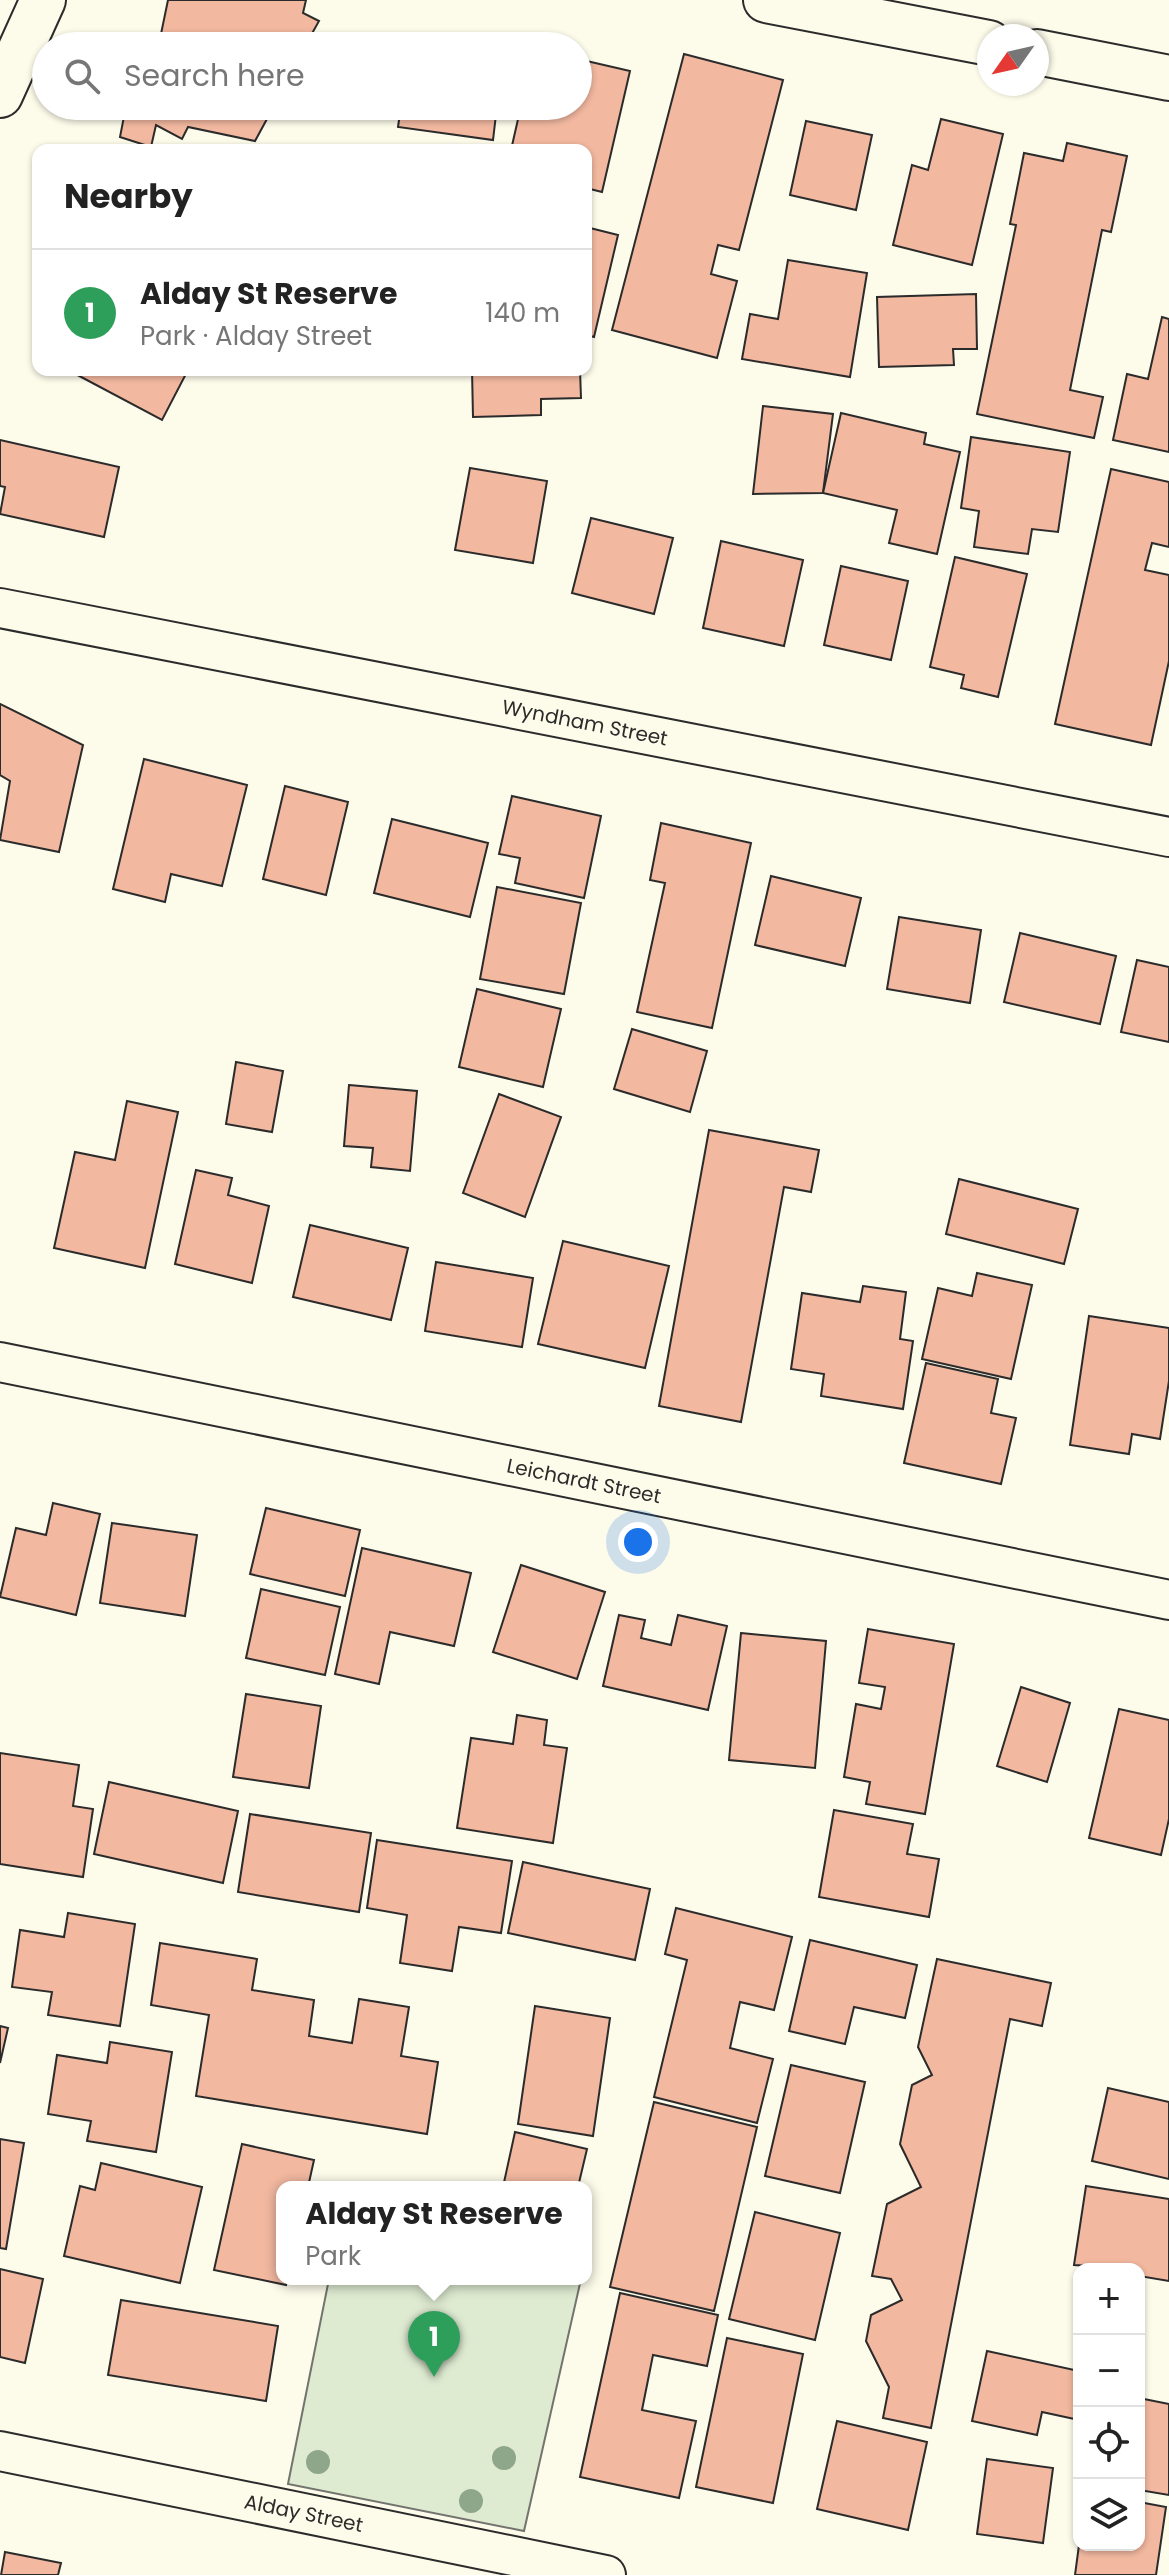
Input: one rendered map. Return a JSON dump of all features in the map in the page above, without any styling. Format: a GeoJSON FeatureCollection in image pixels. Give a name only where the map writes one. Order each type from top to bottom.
{"type":"FeatureCollection","features":[{"type":"Feature","properties":{"kind":"main road"},"geometry":{"type":"LineString","coordinates":[[0,95],[43,0]]}},
{"type":"Feature","properties":{"kind":"main road"},"geometry":{"type":"LineString","coordinates":[[766,0],[977,41]]}},
{"type":"Feature","properties":{"kind":"main road"},"geometry":{"type":"LineString","coordinates":[[1049,54],[1169,78]]}},
{"type":"Feature","properties":{"kind":"street","name":"Wyndham Street"},"geometry":{"type":"LineString","coordinates":[[0,608],[1169,837]]}},
{"type":"Feature","properties":{"kind":"street","name":"Leichardt Street"},"geometry":{"type":"LineString","coordinates":[[0,1362],[1169,1600]]}},
{"type":"Feature","properties":{"kind":"street","name":"Alday Street"},"geometry":{"type":"LineString","coordinates":[[0,2451],[606,2575]]}},
{"type":"Feature","properties":{"kind":"green space"},"geometry":{"type":"Polygon","coordinates":[[[328,2285],[580,2285],[524,2531],[288,2484],[328,2285]]]}},
{"type":"Feature","properties":{"kind":"building"},"geometry":{"type":"Polygon","coordinates":[[[168,0],[306,0],[303,13],[319,21],[313,32],[161,32],[168,0]]]}},
{"type":"Feature","properties":{"kind":"building"},"geometry":{"type":"Polygon","coordinates":[[[684,54],[783,80],[739,250],[718,245],[711,274],[737,281],[717,358],[612,330],[684,54]]]}},
{"type":"Feature","properties":{"kind":"building"},"geometry":{"type":"Polygon","coordinates":[[[592,62],[630,71],[602,192],[592,190],[592,144],[512,144],[518,120],[592,120],[592,62]]]}},
{"type":"Feature","properties":{"kind":"building"},"geometry":{"type":"Polygon","coordinates":[[[941,119],[1003,134],[972,265],[893,245],[912,165],[928,170],[941,119]]]}},
{"type":"Feature","properties":{"kind":"building"},"geometry":{"type":"Polygon","coordinates":[[[123,120],[266,120],[255,141],[188,127],[182,139],[156,125],[152,144],[120,137],[123,120]]]}},
{"type":"Feature","properties":{"kind":"building"},"geometry":{"type":"Polygon","coordinates":[[[399,120],[495,120],[493,140],[398,127],[399,120]]]}},
{"type":"Feature","properties":{"kind":"building"},"geometry":{"type":"Polygon","coordinates":[[[806,121],[872,135],[856,210],[790,195],[806,121]]]}},
{"type":"Feature","properties":{"kind":"building"},"geometry":{"type":"Polygon","coordinates":[[[1067,143],[1127,156],[1111,232],[1102,230],[1070,390],[1103,397],[1094,438],[977,414],[1016,225],[1010,224],[1024,153],[1063,161],[1067,143]]]}},
{"type":"Feature","properties":{"kind":"building"},"geometry":{"type":"Polygon","coordinates":[[[592,228],[618,235],[592,336],[592,228]]]}},
{"type":"Feature","properties":{"kind":"building"},"geometry":{"type":"Polygon","coordinates":[[[788,260],[867,273],[850,377],[742,359],[750,314],[778,319],[788,260]]]}},
{"type":"Feature","properties":{"kind":"building"},"geometry":{"type":"Polygon","coordinates":[[[976,294],[977,349],[953,349],[954,365],[879,367],[877,297],[976,294]]]}},
{"type":"Feature","properties":{"kind":"building"},"geometry":{"type":"Polygon","coordinates":[[[1162,317],[1169,319],[1169,452],[1113,440],[1127,374],[1148,379],[1162,317]]]}},
{"type":"Feature","properties":{"kind":"building"},"geometry":{"type":"Polygon","coordinates":[[[79,376],[185,376],[162,420],[79,376]]]}},
{"type":"Feature","properties":{"kind":"building"},"geometry":{"type":"Polygon","coordinates":[[[472,376],[580,376],[581,398],[541,399],[541,415],[473,417],[472,376]]]}},
{"type":"Feature","properties":{"kind":"building"},"geometry":{"type":"Polygon","coordinates":[[[763,406],[833,414],[823,493],[753,494],[763,406]]]}},
{"type":"Feature","properties":{"kind":"building"},"geometry":{"type":"Polygon","coordinates":[[[841,413],[926,433],[924,444],[960,452],[937,554],[889,543],[897,510],[823,493],[841,413]]]}},
{"type":"Feature","properties":{"kind":"building"},"geometry":{"type":"Polygon","coordinates":[[[971,437],[1070,452],[1058,532],[1032,529],[1028,554],[974,547],[979,511],[961,508],[971,437]]]}},
{"type":"Feature","properties":{"kind":"building"},"geometry":{"type":"Polygon","coordinates":[[[0,440],[119,467],[104,537],[0,514],[5,487],[0,486],[0,440]]]}},
{"type":"Feature","properties":{"kind":"building"},"geometry":{"type":"Polygon","coordinates":[[[470,468],[547,481],[533,563],[455,550],[470,468]]]}},
{"type":"Feature","properties":{"kind":"building"},"geometry":{"type":"Polygon","coordinates":[[[1111,469],[1169,482],[1169,547],[1152,543],[1145,570],[1169,575],[1169,661],[1151,745],[1055,724],[1111,469]]]}},
{"type":"Feature","properties":{"kind":"building"},"geometry":{"type":"Polygon","coordinates":[[[591,518],[673,538],[654,614],[572,593],[591,518]]]}},
{"type":"Feature","properties":{"kind":"building"},"geometry":{"type":"Polygon","coordinates":[[[721,541],[803,560],[784,646],[703,628],[721,541]]]}},
{"type":"Feature","properties":{"kind":"building"},"geometry":{"type":"Polygon","coordinates":[[[955,557],[1027,574],[998,697],[961,688],[964,675],[930,667],[955,557]]]}},
{"type":"Feature","properties":{"kind":"building"},"geometry":{"type":"Polygon","coordinates":[[[841,566],[908,581],[891,660],[824,645],[841,566]]]}},
{"type":"Feature","properties":{"kind":"building"},"geometry":{"type":"Polygon","coordinates":[[[0,704],[83,745],[59,852],[0,840],[10,781],[0,775],[0,704]]]}},
{"type":"Feature","properties":{"kind":"building"},"geometry":{"type":"Polygon","coordinates":[[[144,759],[247,785],[222,886],[171,874],[165,902],[113,889],[144,759]]]}},
{"type":"Feature","properties":{"kind":"building"},"geometry":{"type":"Polygon","coordinates":[[[285,786],[348,802],[326,895],[263,879],[285,786]]]}},
{"type":"Feature","properties":{"kind":"building"},"geometry":{"type":"Polygon","coordinates":[[[512,796],[601,816],[584,898],[515,883],[520,858],[499,854],[512,796]]]}},
{"type":"Feature","properties":{"kind":"building"},"geometry":{"type":"Polygon","coordinates":[[[392,819],[488,843],[470,917],[374,893],[392,819]]]}},
{"type":"Feature","properties":{"kind":"building"},"geometry":{"type":"Polygon","coordinates":[[[661,823],[751,843],[712,1028],[637,1012],[665,883],[650,880],[661,823]]]}},
{"type":"Feature","properties":{"kind":"building"},"geometry":{"type":"Polygon","coordinates":[[[771,876],[861,898],[845,966],[755,945],[771,876]]]}},
{"type":"Feature","properties":{"kind":"building"},"geometry":{"type":"Polygon","coordinates":[[[497,887],[581,903],[564,994],[480,979],[497,887]]]}},
{"type":"Feature","properties":{"kind":"building"},"geometry":{"type":"Polygon","coordinates":[[[899,917],[981,930],[970,1003],[887,989],[899,917]]]}},
{"type":"Feature","properties":{"kind":"building"},"geometry":{"type":"Polygon","coordinates":[[[1020,933],[1116,956],[1100,1024],[1004,1002],[1020,933]]]}},
{"type":"Feature","properties":{"kind":"building"},"geometry":{"type":"Polygon","coordinates":[[[1137,960],[1169,967],[1169,1042],[1121,1032],[1137,960]]]}},
{"type":"Feature","properties":{"kind":"building"},"geometry":{"type":"Polygon","coordinates":[[[477,989],[561,1009],[543,1087],[459,1067],[477,989]]]}},
{"type":"Feature","properties":{"kind":"building"},"geometry":{"type":"Polygon","coordinates":[[[632,1029],[707,1051],[690,1112],[614,1089],[632,1029]]]}},
{"type":"Feature","properties":{"kind":"building"},"geometry":{"type":"Polygon","coordinates":[[[236,1062],[283,1071],[272,1132],[226,1124],[236,1062]]]}},
{"type":"Feature","properties":{"kind":"building"},"geometry":{"type":"Polygon","coordinates":[[[349,1085],[417,1091],[410,1171],[371,1167],[373,1148],[344,1146],[349,1085]]]}},
{"type":"Feature","properties":{"kind":"building"},"geometry":{"type":"Polygon","coordinates":[[[499,1094],[561,1117],[525,1217],[463,1193],[499,1094]]]}},
{"type":"Feature","properties":{"kind":"building"},"geometry":{"type":"Polygon","coordinates":[[[127,1101],[178,1112],[145,1268],[54,1248],[75,1152],[115,1160],[127,1101]]]}},
{"type":"Feature","properties":{"kind":"building"},"geometry":{"type":"Polygon","coordinates":[[[709,1130],[819,1150],[811,1192],[784,1187],[741,1422],[659,1406],[709,1130]]]}},
{"type":"Feature","properties":{"kind":"building"},"geometry":{"type":"Polygon","coordinates":[[[196,1170],[232,1178],[228,1195],[269,1206],[252,1283],[175,1264],[196,1170]]]}},
{"type":"Feature","properties":{"kind":"building"},"geometry":{"type":"Polygon","coordinates":[[[959,1179],[1078,1209],[1064,1264],[946,1234],[959,1179]]]}},
{"type":"Feature","properties":{"kind":"building"},"geometry":{"type":"Polygon","coordinates":[[[310,1225],[408,1248],[391,1320],[293,1297],[310,1225]]]}},
{"type":"Feature","properties":{"kind":"building"},"geometry":{"type":"Polygon","coordinates":[[[563,1241],[669,1266],[645,1368],[538,1344],[563,1241]]]}},
{"type":"Feature","properties":{"kind":"building"},"geometry":{"type":"Polygon","coordinates":[[[436,1262],[533,1278],[522,1347],[425,1331],[436,1262]]]}},
{"type":"Feature","properties":{"kind":"building"},"geometry":{"type":"Polygon","coordinates":[[[977,1273],[1032,1285],[1011,1379],[922,1359],[938,1288],[972,1296],[977,1273]]]}},
{"type":"Feature","properties":{"kind":"building"},"geometry":{"type":"Polygon","coordinates":[[[863,1286],[906,1292],[900,1339],[913,1341],[903,1409],[821,1396],[824,1374],[791,1369],[802,1293],[860,1302],[863,1286]]]}},
{"type":"Feature","properties":{"kind":"building"},"geometry":{"type":"Polygon","coordinates":[[[1089,1316],[1169,1328],[1169,1381],[1160,1439],[1132,1434],[1129,1454],[1070,1445],[1089,1316]]]}},
{"type":"Feature","properties":{"kind":"building"},"geometry":{"type":"Polygon","coordinates":[[[926,1363],[998,1379],[991,1413],[1016,1418],[1001,1484],[904,1463],[926,1363]]]}},
{"type":"Feature","properties":{"kind":"building"},"geometry":{"type":"Polygon","coordinates":[[[53,1503],[100,1514],[76,1615],[0,1597],[16,1528],[46,1535],[53,1503]]]}},
{"type":"Feature","properties":{"kind":"building"},"geometry":{"type":"Polygon","coordinates":[[[266,1508],[360,1530],[345,1596],[250,1574],[266,1508]]]}},
{"type":"Feature","properties":{"kind":"building"},"geometry":{"type":"Polygon","coordinates":[[[112,1523],[197,1535],[185,1616],[100,1603],[112,1523]]]}},
{"type":"Feature","properties":{"kind":"building"},"geometry":{"type":"Polygon","coordinates":[[[362,1548],[471,1573],[454,1646],[390,1632],[379,1684],[335,1674],[362,1548]]]}},
{"type":"Feature","properties":{"kind":"building"},"geometry":{"type":"Polygon","coordinates":[[[521,1565],[605,1592],[577,1679],[493,1652],[521,1565]]]}},
{"type":"Feature","properties":{"kind":"building"},"geometry":{"type":"Polygon","coordinates":[[[261,1589],[340,1607],[325,1675],[246,1658],[261,1589]]]}},
{"type":"Feature","properties":{"kind":"building"},"geometry":{"type":"Polygon","coordinates":[[[619,1615],[645,1620],[641,1638],[671,1645],[678,1615],[727,1626],[708,1710],[603,1686],[619,1615]]]}},
{"type":"Feature","properties":{"kind":"building"},"geometry":{"type":"Polygon","coordinates":[[[868,1629],[954,1644],[925,1814],[866,1804],[870,1782],[844,1777],[856,1704],[881,1709],[885,1687],[859,1683],[868,1629]]]}},
{"type":"Feature","properties":{"kind":"building"},"geometry":{"type":"Polygon","coordinates":[[[741,1633],[826,1641],[815,1768],[729,1760],[741,1633]]]}},
{"type":"Feature","properties":{"kind":"building"},"geometry":{"type":"Polygon","coordinates":[[[1021,1687],[1070,1703],[1047,1782],[997,1766],[1021,1687]]]}},
{"type":"Feature","properties":{"kind":"building"},"geometry":{"type":"Polygon","coordinates":[[[246,1694],[321,1706],[309,1788],[233,1777],[246,1694]]]}},
{"type":"Feature","properties":{"kind":"building"},"geometry":{"type":"Polygon","coordinates":[[[1119,1709],[1169,1720],[1169,1819],[1161,1855],[1089,1838],[1119,1709]]]}},
{"type":"Feature","properties":{"kind":"building"},"geometry":{"type":"Polygon","coordinates":[[[517,1715],[547,1720],[544,1745],[567,1748],[553,1843],[457,1828],[471,1738],[513,1744],[517,1715]]]}},
{"type":"Feature","properties":{"kind":"building"},"geometry":{"type":"Polygon","coordinates":[[[0,1753],[79,1765],[73,1806],[93,1809],[83,1877],[0,1864],[0,1753]]]}},
{"type":"Feature","properties":{"kind":"building"},"geometry":{"type":"Polygon","coordinates":[[[109,1782],[238,1811],[223,1883],[94,1854],[109,1782]]]}},
{"type":"Feature","properties":{"kind":"building"},"geometry":{"type":"Polygon","coordinates":[[[834,1810],[913,1824],[907,1854],[939,1859],[929,1917],[819,1897],[834,1810]]]}},
{"type":"Feature","properties":{"kind":"building"},"geometry":{"type":"Polygon","coordinates":[[[250,1814],[371,1833],[359,1912],[238,1892],[250,1814]]]}},
{"type":"Feature","properties":{"kind":"building"},"geometry":{"type":"Polygon","coordinates":[[[377,1840],[512,1861],[501,1933],[459,1927],[452,1971],[400,1963],[407,1915],[367,1908],[377,1840]]]}},
{"type":"Feature","properties":{"kind":"building"},"geometry":{"type":"Polygon","coordinates":[[[523,1862],[650,1889],[635,1960],[508,1933],[523,1862]]]}},
{"type":"Feature","properties":{"kind":"building"},"geometry":{"type":"Polygon","coordinates":[[[676,1908],[792,1937],[774,2010],[740,2002],[730,2048],[773,2059],[757,2123],[654,2097],[687,1960],[665,1954],[676,1908]]]}},
{"type":"Feature","properties":{"kind":"building"},"geometry":{"type":"Polygon","coordinates":[[[68,1913],[135,1924],[120,2026],[48,2015],[52,1992],[12,1987],[20,1930],[64,1937],[68,1913]]]}},
{"type":"Feature","properties":{"kind":"building"},"geometry":{"type":"Polygon","coordinates":[[[810,1940],[917,1965],[905,2018],[854,2007],[845,2044],[789,2031],[810,1940]]]}},
{"type":"Feature","properties":{"kind":"building"},"geometry":{"type":"Polygon","coordinates":[[[160,1943],[257,1959],[252,1990],[314,2000],[309,2036],[352,2043],[359,1999],[409,2007],[401,2056],[438,2062],[427,2134],[196,2096],[209,2015],[151,2005],[160,1943]]]}},
{"type":"Feature","properties":{"kind":"building"},"geometry":{"type":"Polygon","coordinates":[[[937,1959],[1051,1983],[1042,2026],[1010,2019],[931,2428],[883,2418],[889,2387],[866,2341],[871,2315],[902,2300],[891,2279],[872,2276],[887,2204],[921,2187],[900,2144],[912,2085],[932,2075],[918,2047],[937,1959]]]}},
{"type":"Feature","properties":{"kind":"building"},"geometry":{"type":"Polygon","coordinates":[[[535,2006],[610,2018],[593,2136],[518,2124],[535,2006]]]}},
{"type":"Feature","properties":{"kind":"building"},"geometry":{"type":"Polygon","coordinates":[[[0,2026],[8,2028],[0,2063],[0,2026]]]}},
{"type":"Feature","properties":{"kind":"building"},"geometry":{"type":"Polygon","coordinates":[[[110,2042],[172,2052],[156,2152],[87,2141],[91,2121],[48,2114],[57,2055],[107,2063],[110,2042]]]}},
{"type":"Feature","properties":{"kind":"building"},"geometry":{"type":"Polygon","coordinates":[[[791,2065],[865,2082],[840,2193],[765,2176],[791,2065]]]}},
{"type":"Feature","properties":{"kind":"building"},"geometry":{"type":"Polygon","coordinates":[[[1108,2088],[1169,2102],[1169,2179],[1092,2161],[1108,2088]]]}},
{"type":"Feature","properties":{"kind":"building"},"geometry":{"type":"Polygon","coordinates":[[[654,2102],[757,2127],[714,2311],[610,2287],[654,2102]]]}},
{"type":"Feature","properties":{"kind":"building"},"geometry":{"type":"Polygon","coordinates":[[[515,2132],[587,2149],[579,2181],[504,2181],[515,2132]]]}},
{"type":"Feature","properties":{"kind":"building"},"geometry":{"type":"Polygon","coordinates":[[[0,2139],[24,2143],[6,2249],[0,2248],[0,2139]]]}},
{"type":"Feature","properties":{"kind":"building"},"geometry":{"type":"Polygon","coordinates":[[[242,2144],[314,2160],[309,2181],[276,2181],[276,2283],[214,2270],[242,2144]]]}},
{"type":"Feature","properties":{"kind":"building"},"geometry":{"type":"Polygon","coordinates":[[[101,2163],[202,2187],[180,2283],[64,2256],[80,2186],[95,2190],[101,2163]]]}},
{"type":"Feature","properties":{"kind":"building"},"geometry":{"type":"Polygon","coordinates":[[[1086,2186],[1169,2199],[1169,2281],[1145,2277],[1145,2263],[1074,2263],[1086,2186]]]}},
{"type":"Feature","properties":{"kind":"building"},"geometry":{"type":"Polygon","coordinates":[[[755,2212],[840,2233],[815,2340],[729,2319],[755,2212]]]}},
{"type":"Feature","properties":{"kind":"building"},"geometry":{"type":"Polygon","coordinates":[[[0,2269],[43,2279],[25,2363],[0,2357],[0,2269]]]}},
{"type":"Feature","properties":{"kind":"building"},"geometry":{"type":"Polygon","coordinates":[[[620,2293],[718,2315],[707,2366],[653,2355],[642,2410],[696,2421],[679,2498],[580,2477],[620,2293]]]}},
{"type":"Feature","properties":{"kind":"building"},"geometry":{"type":"Polygon","coordinates":[[[121,2300],[278,2326],[266,2401],[108,2375],[121,2300]]]}},
{"type":"Feature","properties":{"kind":"building"},"geometry":{"type":"Polygon","coordinates":[[[727,2338],[803,2354],[773,2503],[696,2487],[727,2338]]]}},
{"type":"Feature","properties":{"kind":"building"},"geometry":{"type":"Polygon","coordinates":[[[987,2351],[1073,2370],[1073,2419],[1042,2412],[1037,2435],[972,2421],[987,2351]]]}},
{"type":"Feature","properties":{"kind":"building"},"geometry":{"type":"Polygon","coordinates":[[[1145,2399],[1169,2404],[1169,2495],[1145,2491],[1145,2399]]]}},
{"type":"Feature","properties":{"kind":"building"},"geometry":{"type":"Polygon","coordinates":[[[837,2421],[927,2442],[908,2530],[817,2509],[837,2421]]]}},
{"type":"Feature","properties":{"kind":"building"},"geometry":{"type":"Polygon","coordinates":[[[987,2459],[1053,2468],[1043,2543],[977,2534],[987,2459]]]}},
{"type":"Feature","properties":{"kind":"building"},"geometry":{"type":"Polygon","coordinates":[[[1145,2503],[1166,2507],[1156,2575],[1075,2575],[1078,2551],[1145,2551],[1145,2503]]]}},
{"type":"Feature","properties":{"kind":"building"},"geometry":{"type":"Polygon","coordinates":[[[5,2552],[61,2563],[58,2575],[1,2575],[5,2552]]]}},
{"type":"Feature","properties":{"kind":"place","name":"Alday St Reserve"},"geometry":{"type":"Point","coordinates":[434,2377]}}]}
